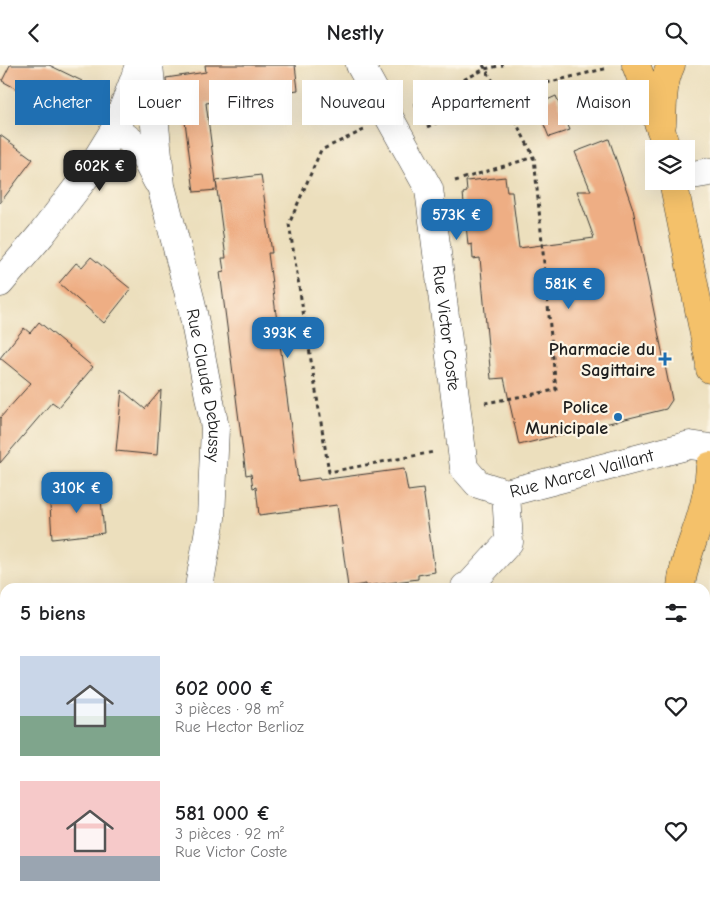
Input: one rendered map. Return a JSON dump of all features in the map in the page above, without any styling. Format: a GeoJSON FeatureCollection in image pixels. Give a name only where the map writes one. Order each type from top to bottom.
{"type":"FeatureCollection","features":[{"type":"Feature","properties":{"kind":"main road"},"geometry":{"type":"LineString","coordinates":[[664,140],[664,90],[666,74],[671,65]]}},
{"type":"Feature","properties":{"kind":"main road"},"geometry":{"type":"LineString","coordinates":[[623,66],[663,140]]}},
{"type":"Feature","properties":{"kind":"main road"},"geometry":{"type":"LineString","coordinates":[[675,190],[710,369]]}},
{"type":"Feature","properties":{"kind":"main road"},"geometry":{"type":"LineString","coordinates":[[681,583],[682,574],[701,515],[709,475]]}},
{"type":"Feature","properties":{"kind":"street"},"geometry":{"type":"LineString","coordinates":[[0,283],[41,235],[86,176],[114,129],[139,65]]}},
{"type":"Feature","properties":{"kind":"street","name":"Rue Claude Debussy"},"geometry":{"type":"LineString","coordinates":[[149,65],[160,186],[191,302],[215,428],[211,518],[200,583]]}},
{"type":"Feature","properties":{"kind":"street","name":"Rue Victor Coste"},"geometry":{"type":"LineString","coordinates":[[360,65],[429,189],[464,468],[478,484],[506,493]]}},
{"type":"Feature","properties":{"kind":"street","name":"Rue Claude Debussy"},"geometry":{"type":"LineString","coordinates":[[114,129],[131,141],[146,160],[160,186]]}},
{"type":"Feature","properties":{"kind":"street"},"geometry":{"type":"LineString","coordinates":[[695,174],[710,172]]}},
{"type":"Feature","properties":{"kind":"street","name":"Rue Marcel Vaillant"},"geometry":{"type":"LineString","coordinates":[[472,583],[509,542],[506,493],[690,445],[710,448]]}},
{"type":"Feature","properties":{"kind":"path"},"geometry":{"type":"LineString","coordinates":[[483,65],[492,80]]}},
{"type":"Feature","properties":{"kind":"path"},"geometry":{"type":"LineString","coordinates":[[395,128],[485,69],[503,65]]}},
{"type":"Feature","properties":{"kind":"path"},"geometry":{"type":"LineString","coordinates":[[548,83],[623,66]]}},
{"type":"Feature","properties":{"kind":"path"},"geometry":{"type":"LineString","coordinates":[[413,122],[321,150],[289,224],[329,472],[462,447]]}},
{"type":"Feature","properties":{"kind":"path"},"geometry":{"type":"LineString","coordinates":[[457,407],[556,390],[534,157],[517,125]]}},
{"type":"Feature","properties":{"kind":"path"},"geometry":{"type":"LineString","coordinates":[[429,189],[534,157]]}},
{"type":"Feature","properties":{"kind":"building"},"geometry":{"type":"Polygon","coordinates":[[[10,65],[49,65],[80,80],[15,80],[15,88],[2,81],[10,65]]]}},
{"type":"Feature","properties":{"kind":"building"},"geometry":{"type":"Polygon","coordinates":[[[205,65],[295,65],[298,90],[292,91],[292,80],[209,80],[209,103],[206,103],[217,189],[216,181],[261,175],[272,253],[268,253],[298,481],[404,469],[408,491],[423,489],[435,572],[418,575],[418,579],[388,583],[347,583],[337,505],[259,515],[256,487],[253,488],[251,474],[246,475],[220,272],[224,271],[222,258],[226,258],[217,190],[194,192],[185,125],[199,125],[199,80],[166,80],[166,78],[206,72],[205,65]]]}},
{"type":"Feature","properties":{"kind":"building"},"geometry":{"type":"Polygon","coordinates":[[[556,96],[558,101],[558,125],[568,125],[570,130],[549,137],[544,125],[548,125],[548,100],[556,96]]]}},
{"type":"Feature","properties":{"kind":"building"},"geometry":{"type":"Polygon","coordinates":[[[0,135],[33,159],[0,203],[0,135]]]}},
{"type":"Feature","properties":{"kind":"building"},"geometry":{"type":"Polygon","coordinates":[[[609,139],[633,209],[672,400],[666,409],[519,445],[504,378],[491,379],[480,258],[473,259],[472,244],[468,245],[463,193],[467,192],[466,181],[505,177],[507,192],[512,192],[519,248],[594,238],[577,191],[591,191],[575,152],[609,139]]]}},
{"type":"Feature","properties":{"kind":"building"},"geometry":{"type":"Polygon","coordinates":[[[91,257],[131,289],[104,323],[59,283],[76,263],[82,267],[91,257]]]}},
{"type":"Feature","properties":{"kind":"building"},"geometry":{"type":"Polygon","coordinates":[[[39,322],[93,367],[59,407],[52,402],[0,463],[0,418],[31,383],[0,358],[24,328],[30,333],[39,322]]]}},
{"type":"Feature","properties":{"kind":"building"},"geometry":{"type":"Polygon","coordinates":[[[122,390],[145,409],[161,390],[157,455],[116,451],[122,390]]]}},
{"type":"Feature","properties":{"kind":"building"},"geometry":{"type":"Polygon","coordinates":[[[100,488],[104,533],[52,539],[50,505],[57,504],[57,491],[100,488]]]}},
{"type":"Feature","properties":{"kind":"place","name":"Pharmacie du Sagittaire"},"geometry":{"type":"Point","coordinates":[665,359]}},
{"type":"Feature","properties":{"kind":"place","name":"Police Municipale"},"geometry":{"type":"Point","coordinates":[618,417]}}]}
